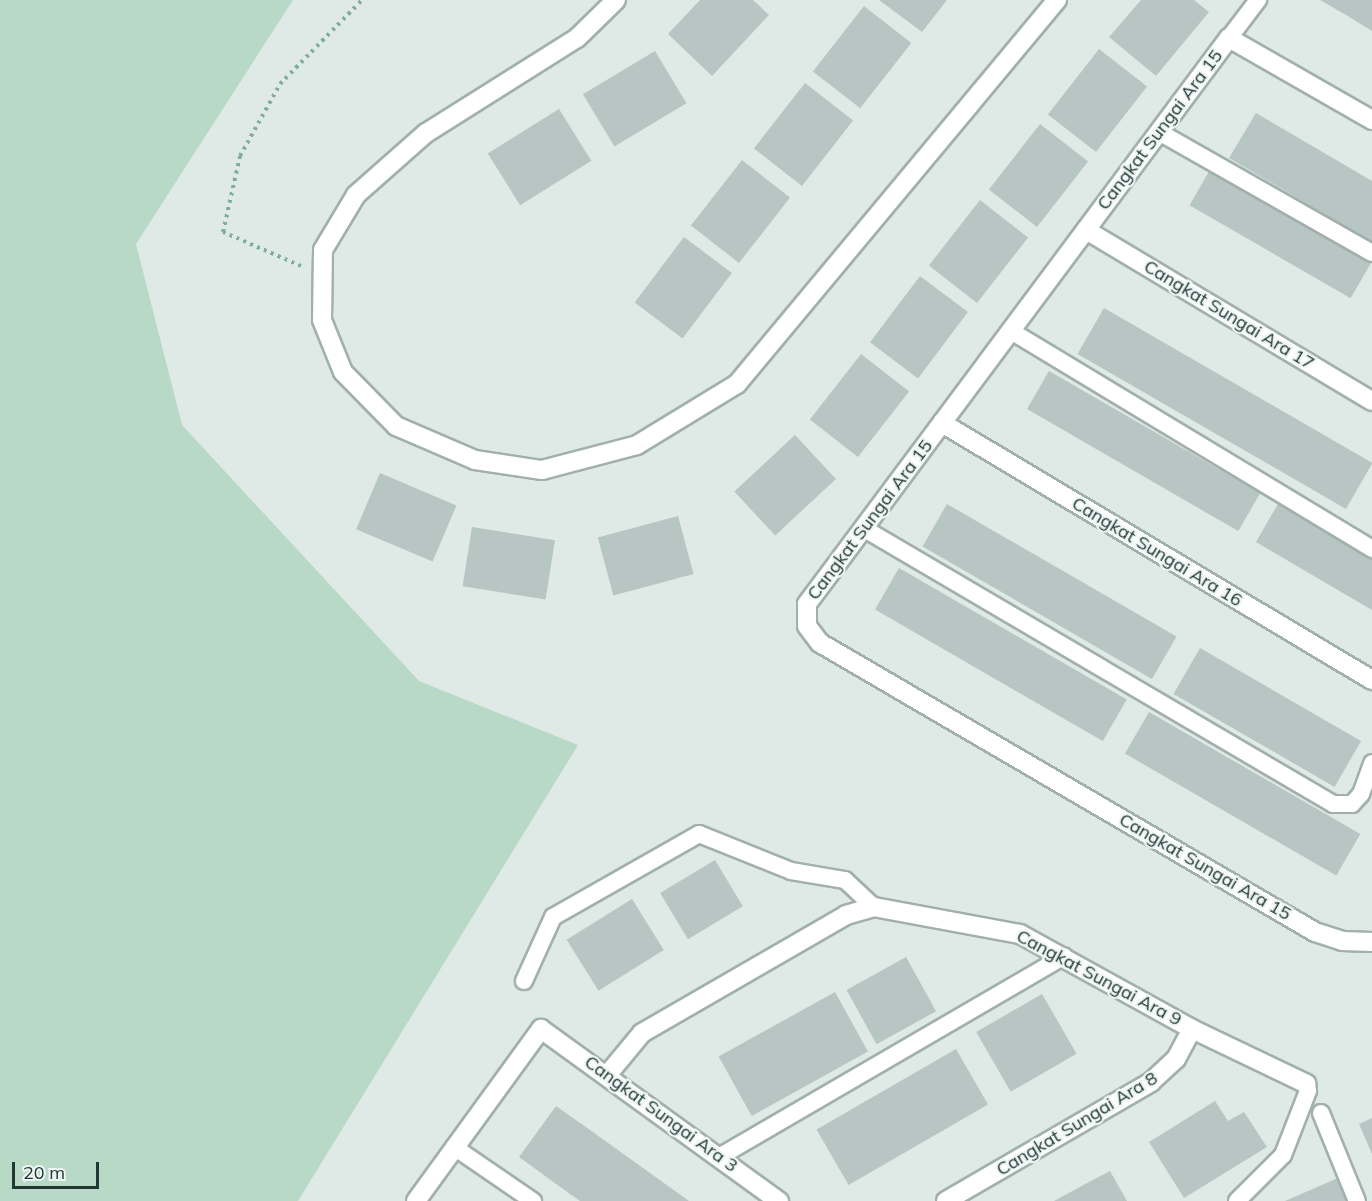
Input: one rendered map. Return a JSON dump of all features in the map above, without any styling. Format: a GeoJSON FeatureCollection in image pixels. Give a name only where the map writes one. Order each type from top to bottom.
{"type":"FeatureCollection","features":[{"type":"Feature","properties":{"kind":"street"},"geometry":{"type":"LineString","coordinates":[[616,0],[577,38],[426,133],[356,195],[323,250],[322,320],[343,372],[396,426],[475,460],[542,470],[638,446],[737,384],[1057,0]]}},
{"type":"Feature","properties":{"kind":"street"},"geometry":{"type":"LineString","coordinates":[[1229,38],[1372,120]]}},
{"type":"Feature","properties":{"kind":"street","name":"Cangkat Sungai Ara 15"},"geometry":{"type":"LineString","coordinates":[[1229,38],[807,604],[807,626],[820,643],[1315,932],[1342,941],[1372,942]]}},
{"type":"Feature","properties":{"kind":"street","name":"Cangkat Sungai Ara 17"},"geometry":{"type":"LineString","coordinates":[[1086,230],[1372,401]]}},
{"type":"Feature","properties":{"kind":"street","name":"Cangkat Sungai Ara 16"},"geometry":{"type":"LineString","coordinates":[[942,423],[1372,680]]}},
{"type":"Feature","properties":{"kind":"street","name":"Cangkat Sungai Ara 9"},"geometry":{"type":"LineString","coordinates":[[608,1074],[642,1033],[846,915],[874,907],[1004,928],[1064,956],[1192,1029],[1307,1084]]}},
{"type":"Feature","properties":{"kind":"street","name":"Cangkat Sungai Ara 3"},"geometry":{"type":"LineString","coordinates":[[454,1147],[541,1029],[608,1074],[779,1201]]}},
{"type":"Feature","properties":{"kind":"street","name":"Cangkat Sungai Ara 8"},"geometry":{"type":"LineString","coordinates":[[946,1201],[1151,1082],[1176,1059],[1192,1029]]}},
{"type":"Feature","properties":{"kind":"street"},"geometry":{"type":"LineString","coordinates":[[416,1201],[454,1147]]}},
{"type":"Feature","properties":{"kind":"lane"},"geometry":{"type":"LineString","coordinates":[[1229,38],[1258,0]]}},
{"type":"Feature","properties":{"kind":"lane"},"geometry":{"type":"LineString","coordinates":[[1159,132],[1372,253]]}},
{"type":"Feature","properties":{"kind":"lane"},"geometry":{"type":"LineString","coordinates":[[1011,331],[1372,549]]}},
{"type":"Feature","properties":{"kind":"lane"},"geometry":{"type":"LineString","coordinates":[[863,528],[1334,804],[1352,804],[1361,794],[1372,763]]}},
{"type":"Feature","properties":{"kind":"lane"},"geometry":{"type":"LineString","coordinates":[[524,981],[554,917],[699,834],[791,870],[845,880],[874,907]]}},
{"type":"Feature","properties":{"kind":"lane"},"geometry":{"type":"LineString","coordinates":[[719,1157],[1064,956]]}},
{"type":"Feature","properties":{"kind":"lane"},"geometry":{"type":"LineString","coordinates":[[1237,1201],[1283,1155],[1307,1084]]}},
{"type":"Feature","properties":{"kind":"lane"},"geometry":{"type":"LineString","coordinates":[[1321,1113],[1357,1201]]}},
{"type":"Feature","properties":{"kind":"lane"},"geometry":{"type":"LineString","coordinates":[[454,1147],[533,1201]]}},
{"type":"Feature","properties":{"kind":"path"},"geometry":{"type":"LineString","coordinates":[[306,268],[223,232],[240,156],[280,84],[362,0]]}},
{"type":"Feature","properties":{"kind":"green space"},"geometry":{"type":"Polygon","coordinates":[[[0,0],[293,0],[136,244],[182,425],[419,681],[578,745],[298,1201],[0,1201],[0,0]]]}},
{"type":"Feature","properties":{"kind":"building"},"geometry":{"type":"Polygon","coordinates":[[[700,0],[753,0],[769,15],[712,76],[668,34],[700,0]]]}},
{"type":"Feature","properties":{"kind":"building"},"geometry":{"type":"Polygon","coordinates":[[[879,0],[947,0],[922,32],[879,0]]]}},
{"type":"Feature","properties":{"kind":"building"},"geometry":{"type":"Polygon","coordinates":[[[1141,0],[1194,0],[1209,12],[1156,76],[1109,37],[1141,0]]]}},
{"type":"Feature","properties":{"kind":"building"},"geometry":{"type":"Polygon","coordinates":[[[1320,0],[1372,0],[1372,31],[1346,15],[1320,0]]]}},
{"type":"Feature","properties":{"kind":"building"},"geometry":{"type":"Polygon","coordinates":[[[864,6],[911,43],[860,108],[813,71],[864,6]]]}},
{"type":"Feature","properties":{"kind":"building"},"geometry":{"type":"Polygon","coordinates":[[[1099,49],[1147,87],[1096,152],[1048,114],[1099,49]]]}},
{"type":"Feature","properties":{"kind":"building"},"geometry":{"type":"Polygon","coordinates":[[[655,51],[686,103],[614,147],[583,94],[655,51]]]}},
{"type":"Feature","properties":{"kind":"building"},"geometry":{"type":"Polygon","coordinates":[[[805,83],[853,121],[802,186],[754,148],[805,83]]]}},
{"type":"Feature","properties":{"kind":"building"},"geometry":{"type":"Polygon","coordinates":[[[559,109],[591,161],[520,205],[488,154],[559,109]]]}},
{"type":"Feature","properties":{"kind":"building"},"geometry":{"type":"Polygon","coordinates":[[[1256,113],[1372,181],[1372,242],[1229,158],[1256,113]]]}},
{"type":"Feature","properties":{"kind":"building"},"geometry":{"type":"Polygon","coordinates":[[[1040,124],[1088,162],[1037,227],[989,189],[1040,124]]]}},
{"type":"Feature","properties":{"kind":"building"},"geometry":{"type":"Polygon","coordinates":[[[742,160],[790,198],[739,263],[691,225],[742,160]]]}},
{"type":"Feature","properties":{"kind":"building"},"geometry":{"type":"Polygon","coordinates":[[[1211,168],[1372,261],[1351,298],[1190,205],[1211,168]]]}},
{"type":"Feature","properties":{"kind":"building"},"geometry":{"type":"Polygon","coordinates":[[[980,200],[1028,238],[977,303],[929,265],[980,200]]]}},
{"type":"Feature","properties":{"kind":"building"},"geometry":{"type":"Polygon","coordinates":[[[684,237],[732,273],[683,339],[635,302],[684,237]]]}},
{"type":"Feature","properties":{"kind":"building"},"geometry":{"type":"Polygon","coordinates":[[[920,276],[968,312],[918,378],[870,342],[920,276]]]}},
{"type":"Feature","properties":{"kind":"building"},"geometry":{"type":"Polygon","coordinates":[[[1104,308],[1372,463],[1346,509],[1078,354],[1104,308]]]}},
{"type":"Feature","properties":{"kind":"building"},"geometry":{"type":"Polygon","coordinates":[[[861,354],[909,392],[858,457],[810,419],[861,354]]]}},
{"type":"Feature","properties":{"kind":"building"},"geometry":{"type":"Polygon","coordinates":[[[1049,371],[1260,493],[1238,531],[1027,409],[1049,371]]]}},
{"type":"Feature","properties":{"kind":"building"},"geometry":{"type":"Polygon","coordinates":[[[795,435],[836,479],[775,535],[734,492],[795,435]]]}},
{"type":"Feature","properties":{"kind":"building"},"geometry":{"type":"Polygon","coordinates":[[[380,473],[456,505],[433,562],[356,529],[380,473]]]}},
{"type":"Feature","properties":{"kind":"building"},"geometry":{"type":"Polygon","coordinates":[[[947,504],[1176,636],[1152,679],[923,546],[947,504]]]}},
{"type":"Feature","properties":{"kind":"building"},"geometry":{"type":"Polygon","coordinates":[[[1278,504],[1372,558],[1372,610],[1256,542],[1278,504]]]}},
{"type":"Feature","properties":{"kind":"building"},"geometry":{"type":"Polygon","coordinates":[[[678,516],[694,574],[613,595],[598,537],[678,516]]]}},
{"type":"Feature","properties":{"kind":"building"},"geometry":{"type":"Polygon","coordinates":[[[472,527],[555,540],[546,599],[463,586],[472,527]]]}},
{"type":"Feature","properties":{"kind":"building"},"geometry":{"type":"Polygon","coordinates":[[[899,568],[1127,700],[1103,741],[875,610],[899,568]]]}},
{"type":"Feature","properties":{"kind":"building"},"geometry":{"type":"Polygon","coordinates":[[[1200,648],[1361,741],[1335,787],[1174,694],[1200,648]]]}},
{"type":"Feature","properties":{"kind":"building"},"geometry":{"type":"Polygon","coordinates":[[[1149,712],[1360,834],[1336,876],[1125,754],[1149,712]]]}},
{"type":"Feature","properties":{"kind":"building"},"geometry":{"type":"Polygon","coordinates":[[[715,860],[743,906],[688,939],[660,893],[715,860]]]}},
{"type":"Feature","properties":{"kind":"building"},"geometry":{"type":"Polygon","coordinates":[[[632,899],[664,950],[598,991],[567,940],[632,899]]]}},
{"type":"Feature","properties":{"kind":"building"},"geometry":{"type":"Polygon","coordinates":[[[906,957],[936,1011],[877,1044],[847,990],[906,957]]]}},
{"type":"Feature","properties":{"kind":"building"},"geometry":{"type":"Polygon","coordinates":[[[835,992],[868,1051],[752,1116],[719,1056],[835,992]]]}},
{"type":"Feature","properties":{"kind":"building"},"geometry":{"type":"Polygon","coordinates":[[[1042,994],[1076,1054],[1011,1092],[976,1032],[1042,994]]]}},
{"type":"Feature","properties":{"kind":"building"},"geometry":{"type":"Polygon","coordinates":[[[956,1049],[988,1104],[849,1185],[817,1130],[956,1049]]]}},
{"type":"Feature","properties":{"kind":"building"},"geometry":{"type":"Polygon","coordinates":[[[1215,1101],[1228,1121],[1244,1112],[1267,1147],[1184,1198],[1149,1142],[1215,1101]]]}},
{"type":"Feature","properties":{"kind":"building"},"geometry":{"type":"Polygon","coordinates":[[[556,1106],[689,1201],[580,1201],[570,1194],[519,1157],[556,1106]]]}},
{"type":"Feature","properties":{"kind":"building"},"geometry":{"type":"Polygon","coordinates":[[[1372,1118],[1372,1154],[1359,1124],[1372,1118]]]}},
{"type":"Feature","properties":{"kind":"building"},"geometry":{"type":"Polygon","coordinates":[[[1110,1171],[1127,1201],[1054,1201],[1091,1181],[1110,1171]]]}},
{"type":"Feature","properties":{"kind":"building"},"geometry":{"type":"Polygon","coordinates":[[[1338,1178],[1348,1201],[1285,1201],[1338,1178]]]}}]}
